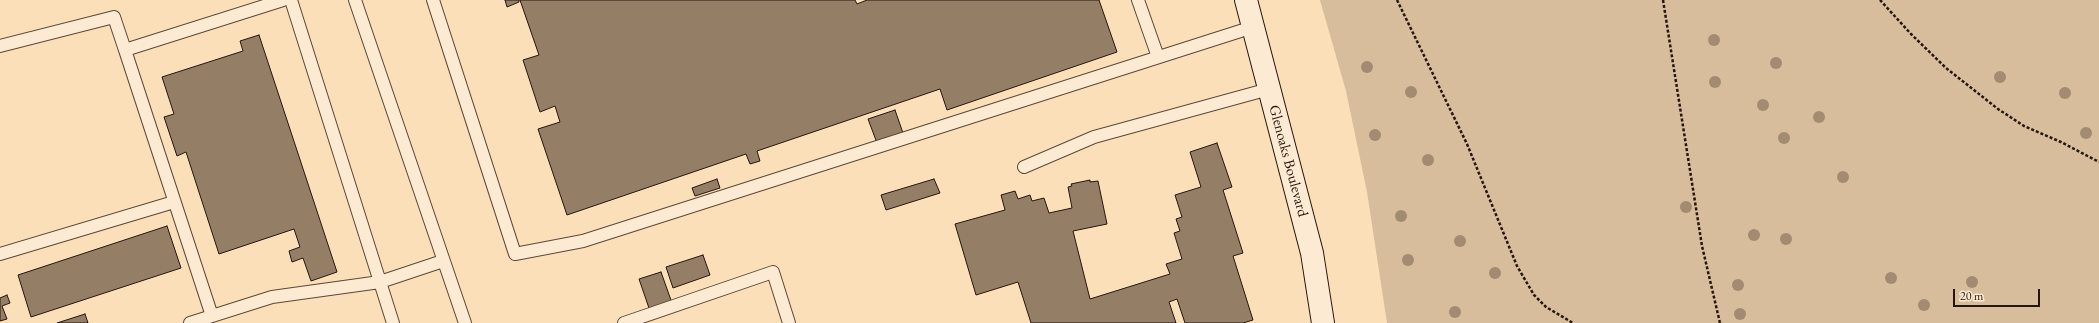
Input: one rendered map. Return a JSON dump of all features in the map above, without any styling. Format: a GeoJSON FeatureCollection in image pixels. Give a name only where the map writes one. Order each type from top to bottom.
{"type":"FeatureCollection","features":[{"type":"Feature","properties":{"kind":"main road","name":"Glenoaks Boulevard"},"geometry":{"type":"LineString","coordinates":[[1246,0],[1312,253],[1323,323]]}},
{"type":"Feature","properties":{"kind":"lane"},"geometry":{"type":"LineString","coordinates":[[126,50],[283,0]]}},
{"type":"Feature","properties":{"kind":"lane"},"geometry":{"type":"LineString","coordinates":[[291,0],[393,323]]}},
{"type":"Feature","properties":{"kind":"lane"},"geometry":{"type":"LineString","coordinates":[[355,0],[465,323]]}},
{"type":"Feature","properties":{"kind":"lane"},"geometry":{"type":"LineString","coordinates":[[433,0],[515,254],[583,241],[1253,27]]}},
{"type":"Feature","properties":{"kind":"lane"},"geometry":{"type":"LineString","coordinates":[[1138,0],[1158,57]]}},
{"type":"Feature","properties":{"kind":"lane"},"geometry":{"type":"LineString","coordinates":[[0,46],[114,17],[212,316]]}},
{"type":"Feature","properties":{"kind":"lane"},"geometry":{"type":"LineString","coordinates":[[1024,167],[1094,137],[1269,89]]}},
{"type":"Feature","properties":{"kind":"lane"},"geometry":{"type":"LineString","coordinates":[[0,254],[174,202]]}},
{"type":"Feature","properties":{"kind":"lane"},"geometry":{"type":"LineString","coordinates":[[190,323],[272,297],[380,282],[443,260]]}},
{"type":"Feature","properties":{"kind":"lane"},"geometry":{"type":"LineString","coordinates":[[624,323],[773,272],[789,323]]}},
{"type":"Feature","properties":{"kind":"path"},"geometry":{"type":"LineString","coordinates":[[1397,0],[1467,144],[1517,266],[1538,299],[1546,307],[1573,323]]}},
{"type":"Feature","properties":{"kind":"path"},"geometry":{"type":"LineString","coordinates":[[1663,0],[1702,246],[1720,323]]}},
{"type":"Feature","properties":{"kind":"path"},"geometry":{"type":"LineString","coordinates":[[1880,0],[1911,34],[1946,68],[1998,109],[2024,126],[2061,142],[2099,162]]}},
{"type":"Feature","properties":{"kind":"shaded area"},"geometry":{"type":"Polygon","coordinates":[[[1320,0],[2099,0],[2099,323],[1387,323],[1367,192],[1346,91],[1320,0]]]}},
{"type":"Feature","properties":{"kind":"building"},"geometry":{"type":"Polygon","coordinates":[[[505,0],[519,0],[519,2],[507,7],[505,0]]]}},
{"type":"Feature","properties":{"kind":"building"},"geometry":{"type":"Polygon","coordinates":[[[520,0],[855,0],[857,4],[867,0],[1099,0],[1117,52],[947,110],[940,89],[757,151],[760,161],[750,164],[746,154],[567,215],[538,129],[560,122],[555,106],[540,112],[523,60],[539,55],[520,0]]]}},
{"type":"Feature","properties":{"kind":"building"},"geometry":{"type":"Polygon","coordinates":[[[259,35],[337,272],[311,281],[303,258],[292,262],[289,251],[300,247],[294,229],[219,254],[186,152],[177,156],[164,117],[174,114],[162,77],[243,51],[240,41],[259,35]]]}},
{"type":"Feature","properties":{"kind":"building"},"geometry":{"type":"Polygon","coordinates":[[[895,110],[903,133],[877,143],[868,119],[895,110]]]}},
{"type":"Feature","properties":{"kind":"building"},"geometry":{"type":"Polygon","coordinates":[[[1217,143],[1232,187],[1223,190],[1243,253],[1233,256],[1253,320],[1243,323],[1185,323],[1177,299],[1169,302],[1176,323],[1031,323],[1018,282],[976,295],[955,224],[1005,210],[1001,195],[1015,191],[1018,199],[1030,195],[1032,201],[1044,198],[1049,213],[1072,208],[1068,187],[1072,186],[1071,184],[1090,180],[1090,182],[1098,181],[1107,224],[1073,231],[1090,299],[1170,274],[1166,264],[1182,259],[1174,233],[1180,231],[1176,219],[1182,217],[1175,195],[1201,187],[1190,152],[1217,143]]]}},
{"type":"Feature","properties":{"kind":"building"},"geometry":{"type":"Polygon","coordinates":[[[717,179],[720,188],[695,196],[692,188],[717,179]]]}},
{"type":"Feature","properties":{"kind":"building"},"geometry":{"type":"Polygon","coordinates":[[[934,179],[940,193],[886,210],[881,195],[934,179]]]}},
{"type":"Feature","properties":{"kind":"building"},"geometry":{"type":"Polygon","coordinates":[[[167,226],[181,268],[31,317],[18,275],[167,226]]]}},
{"type":"Feature","properties":{"kind":"building"},"geometry":{"type":"Polygon","coordinates":[[[703,255],[710,275],[673,288],[666,267],[703,255]]]}},
{"type":"Feature","properties":{"kind":"building"},"geometry":{"type":"Polygon","coordinates":[[[661,272],[672,303],[650,311],[639,279],[661,272]]]}},
{"type":"Feature","properties":{"kind":"building"},"geometry":{"type":"Polygon","coordinates":[[[7,295],[10,303],[2,306],[7,319],[0,321],[0,298],[7,295]]]}},
{"type":"Feature","properties":{"kind":"building"},"geometry":{"type":"Polygon","coordinates":[[[85,314],[88,323],[57,323],[85,314]]]}}]}
